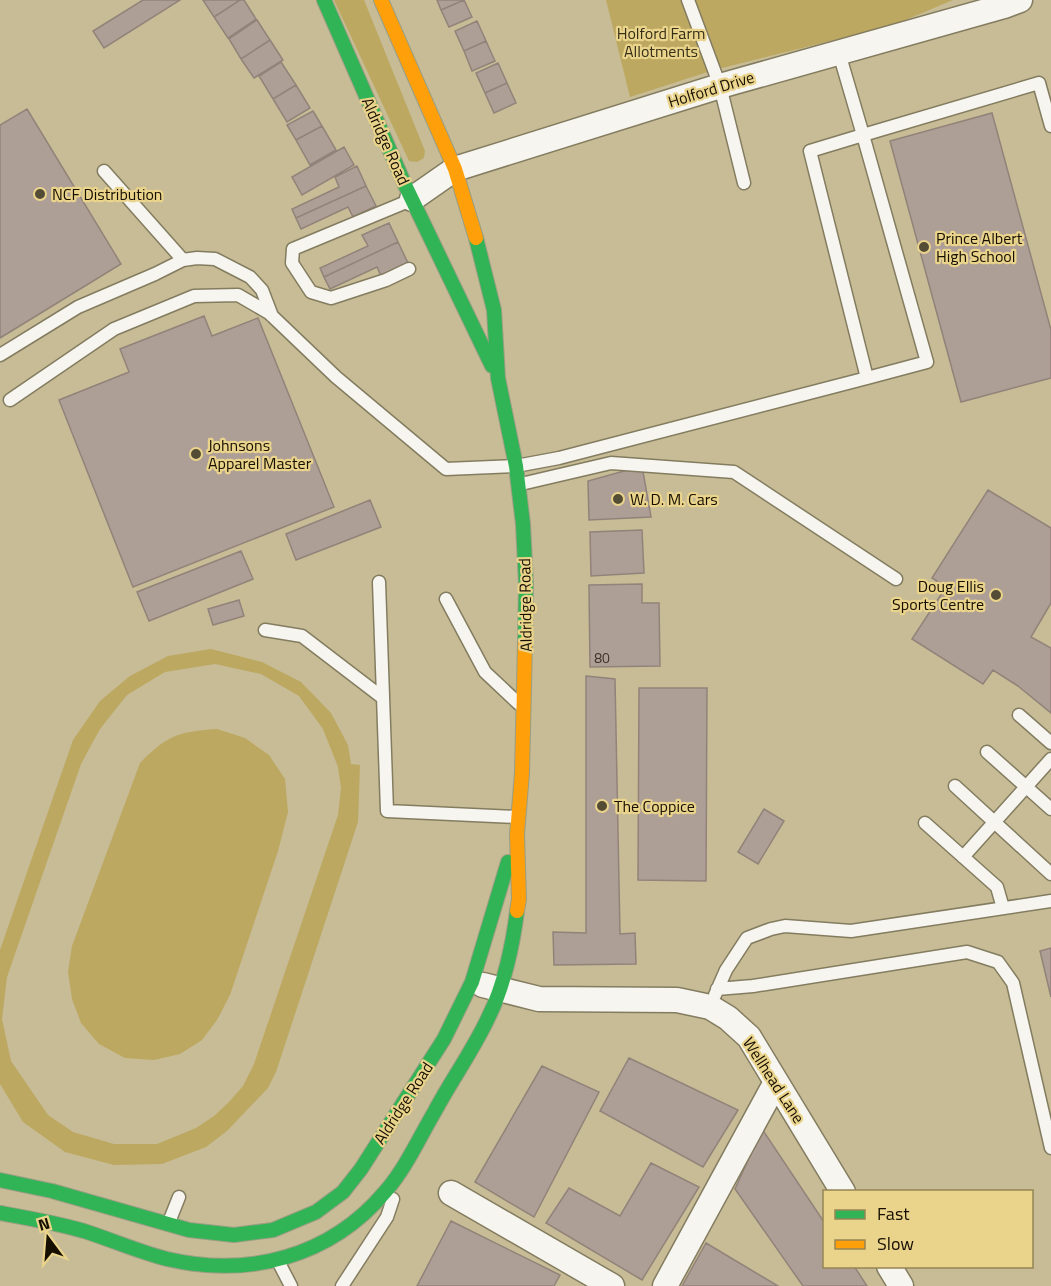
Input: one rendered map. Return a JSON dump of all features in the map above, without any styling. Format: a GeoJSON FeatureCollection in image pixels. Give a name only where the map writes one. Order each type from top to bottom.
{"type":"FeatureCollection","features":[{"type":"Feature","properties":{"kind":"main road","name":"Aldridge Road"},"geometry":{"type":"LineString","coordinates":[[324,0],[375,120],[459,303],[498,378]]}},
{"type":"Feature","properties":{"kind":"main road","name":"Aldridge Road"},"geometry":{"type":"LineString","coordinates":[[0,1213],[89,1233],[176,1261],[212,1266],[279,1261],[324,1245],[358,1221],[385,1192],[407,1162],[490,1015],[499,989],[517,916],[517,834],[524,709],[526,584],[523,524],[516,466],[498,378],[494,310],[477,241],[454,169],[381,0]]}},
{"type":"Feature","properties":{"kind":"main road","name":"Aldridge Road"},"geometry":{"type":"LineString","coordinates":[[0,1180],[52,1191],[189,1230],[234,1235],[273,1230],[316,1212],[343,1192],[361,1169],[444,1039],[472,982],[517,834]]}},
{"type":"Feature","properties":{"kind":"street","name":"Holford Drive"},"geometry":{"type":"LineString","coordinates":[[412,199],[454,169],[720,86],[1020,0]]}},
{"type":"Feature","properties":{"kind":"street"},"geometry":{"type":"LineString","coordinates":[[472,982],[499,989]]}},
{"type":"Feature","properties":{"kind":"street","name":"Wellhead Lane"},"geometry":{"type":"LineString","coordinates":[[499,989],[539,999],[714,998],[728,1018],[748,1037],[842,1190]]}},
{"type":"Feature","properties":{"kind":"street"},"geometry":{"type":"LineString","coordinates":[[665,1286],[776,1082]]}},
{"type":"Feature","properties":{"kind":"street"},"geometry":{"type":"LineString","coordinates":[[451,1193],[612,1286]]}},
{"type":"Feature","properties":{"kind":"street"},"geometry":{"type":"LineString","coordinates":[[890,1268],[901,1286]]}},
{"type":"Feature","properties":{"kind":"lane"},"geometry":{"type":"LineString","coordinates":[[688,0],[720,86],[744,183]]}},
{"type":"Feature","properties":{"kind":"lane"},"geometry":{"type":"LineString","coordinates":[[10,400],[114,329],[194,296],[238,295],[272,316],[336,377],[446,469],[516,466],[559,458],[927,363],[839,52]]}},
{"type":"Feature","properties":{"kind":"lane"},"geometry":{"type":"LineString","coordinates":[[867,378],[810,151],[1039,82],[1051,126]]}},
{"type":"Feature","properties":{"kind":"lane"},"geometry":{"type":"LineString","coordinates":[[104,171],[183,260]]}},
{"type":"Feature","properties":{"kind":"lane"},"geometry":{"type":"LineString","coordinates":[[409,269],[386,280],[331,298],[311,292],[292,263],[293,249],[412,199]]}},
{"type":"Feature","properties":{"kind":"lane"},"geometry":{"type":"LineString","coordinates":[[0,355],[78,307],[183,260],[197,258],[215,260],[250,277],[262,290],[272,316]]}},
{"type":"Feature","properties":{"kind":"lane"},"geometry":{"type":"LineString","coordinates":[[518,484],[611,464],[734,472],[896,579],[857,555]]}},
{"type":"Feature","properties":{"kind":"lane"},"geometry":{"type":"LineString","coordinates":[[379,582],[387,811],[518,817]]}},
{"type":"Feature","properties":{"kind":"lane"},"geometry":{"type":"LineString","coordinates":[[446,599],[485,672],[524,709]]}},
{"type":"Feature","properties":{"kind":"lane"},"geometry":{"type":"LineString","coordinates":[[265,630],[302,636],[383,698]]}},
{"type":"Feature","properties":{"kind":"lane"},"geometry":{"type":"LineString","coordinates":[[1019,715],[1051,743]]}},
{"type":"Feature","properties":{"kind":"lane"},"geometry":{"type":"LineString","coordinates":[[987,752],[1051,809]]}},
{"type":"Feature","properties":{"kind":"lane"},"geometry":{"type":"LineString","coordinates":[[963,857],[1051,759]]}},
{"type":"Feature","properties":{"kind":"lane"},"geometry":{"type":"LineString","coordinates":[[955,786],[1051,874]]}},
{"type":"Feature","properties":{"kind":"lane"},"geometry":{"type":"LineString","coordinates":[[925,823],[997,887],[1003,908]]}},
{"type":"Feature","properties":{"kind":"lane"},"geometry":{"type":"LineString","coordinates":[[714,998],[726,970],[747,938],[771,929],[785,926],[851,931],[1051,901]]}},
{"type":"Feature","properties":{"kind":"lane"},"geometry":{"type":"LineString","coordinates":[[714,998],[764,984],[967,952],[998,962],[1013,983],[1051,1148]]}},
{"type":"Feature","properties":{"kind":"lane"},"geometry":{"type":"LineString","coordinates":[[342,1286],[387,1217],[407,1162]]}},
{"type":"Feature","properties":{"kind":"lane"},"geometry":{"type":"LineString","coordinates":[[169,1223],[179,1197]]}},
{"type":"Feature","properties":{"kind":"lane"},"geometry":{"type":"LineString","coordinates":[[189,1230],[212,1246]]}},
{"type":"Feature","properties":{"kind":"lane"},"geometry":{"type":"LineString","coordinates":[[229,1254],[279,1261],[291,1286]]}},
{"type":"Feature","properties":{"kind":"green space"},"geometry":{"type":"Polygon","coordinates":[[[334,0],[364,0],[425,151],[424,158],[417,162],[409,161],[334,0]]]}},
{"type":"Feature","properties":{"kind":"green space","name":"Holford Farm Allotments"},"geometry":{"type":"Polygon","coordinates":[[[606,0],[953,0],[891,26],[714,70],[630,97],[606,0]]]}},
{"type":"Feature","properties":{"kind":"green space"},"geometry":{"type":"Polygon","coordinates":[[[211,649],[262,662],[301,682],[331,713],[348,745],[351,764],[360,765],[358,822],[276,1072],[268,1088],[227,1131],[206,1147],[162,1164],[114,1165],[65,1152],[23,1122],[0,1084],[0,950],[73,740],[100,701],[130,676],[168,656],[211,649]],[[215,664],[165,672],[127,695],[100,729],[81,764],[7,977],[2,1019],[11,1061],[48,1115],[73,1132],[114,1144],[157,1144],[196,1128],[214,1116],[243,1086],[254,1064],[338,815],[341,788],[338,767],[323,729],[299,696],[261,674],[215,664]]]}},
{"type":"Feature","properties":{"kind":"green space"},"geometry":{"type":"Polygon","coordinates":[[[217,729],[245,738],[269,755],[285,779],[288,812],[278,851],[230,995],[217,1020],[202,1040],[180,1054],[154,1060],[125,1058],[99,1044],[81,1023],[72,999],[68,972],[72,946],[140,763],[158,746],[174,737],[217,729]]]}},
{"type":"Feature","properties":{"kind":"building"},"geometry":{"type":"Polygon","coordinates":[[[143,0],[180,0],[104,48],[93,31],[143,0]]]}},
{"type":"Feature","properties":{"kind":"building"},"geometry":{"type":"Polygon","coordinates":[[[203,0],[240,0],[214,17],[203,0]]]}},
{"type":"Feature","properties":{"kind":"building"},"geometry":{"type":"Polygon","coordinates":[[[240,0],[244,0],[256,19],[228,38],[214,17],[240,0]]]}},
{"type":"Feature","properties":{"kind":"building"},"geometry":{"type":"Polygon","coordinates":[[[437,0],[464,0],[441,10],[437,0]]]}},
{"type":"Feature","properties":{"kind":"building"},"geometry":{"type":"Polygon","coordinates":[[[464,0],[472,17],[449,27],[441,10],[464,0]]]}},
{"type":"Feature","properties":{"kind":"building"},"geometry":{"type":"Polygon","coordinates":[[[257,20],[270,40],[241,59],[229,39],[257,20]]]}},
{"type":"Feature","properties":{"kind":"building"},"geometry":{"type":"Polygon","coordinates":[[[477,21],[486,41],[464,51],[455,31],[477,21]]]}},
{"type":"Feature","properties":{"kind":"building"},"geometry":{"type":"Polygon","coordinates":[[[270,40],[283,60],[254,78],[241,59],[270,40]]]}},
{"type":"Feature","properties":{"kind":"building"},"geometry":{"type":"Polygon","coordinates":[[[486,41],[495,61],[472,71],[464,51],[486,41]]]}},
{"type":"Feature","properties":{"kind":"building"},"geometry":{"type":"Polygon","coordinates":[[[281,62],[296,85],[273,99],[259,76],[281,62]]]}},
{"type":"Feature","properties":{"kind":"building"},"geometry":{"type":"Polygon","coordinates":[[[498,63],[507,83],[485,93],[476,73],[498,63]]]}},
{"type":"Feature","properties":{"kind":"building"},"geometry":{"type":"Polygon","coordinates":[[[507,83],[516,103],[494,113],[485,93],[507,83]]]}},
{"type":"Feature","properties":{"kind":"building"},"geometry":{"type":"Polygon","coordinates":[[[296,85],[310,108],[287,122],[273,99],[296,85]]]}},
{"type":"Feature","properties":{"kind":"building","name":"NCF Distribution"},"geometry":{"type":"Polygon","coordinates":[[[27,109],[121,264],[0,338],[0,125],[27,109]]]}},
{"type":"Feature","properties":{"kind":"building"},"geometry":{"type":"Polygon","coordinates":[[[313,111],[322,126],[296,140],[287,125],[313,111]]]}},
{"type":"Feature","properties":{"kind":"building","name":"Prince Albert High School"},"geometry":{"type":"Polygon","coordinates":[[[992,113],[1051,330],[1051,378],[961,402],[890,141],[992,113]]]}},
{"type":"Feature","properties":{"kind":"building"},"geometry":{"type":"Polygon","coordinates":[[[322,126],[336,150],[310,165],[296,140],[322,126]]]}},
{"type":"Feature","properties":{"kind":"building"},"geometry":{"type":"Polygon","coordinates":[[[344,147],[354,165],[302,195],[292,177],[344,147]]]}},
{"type":"Feature","properties":{"kind":"building"},"geometry":{"type":"Polygon","coordinates":[[[357,166],[366,186],[296,218],[292,209],[339,187],[335,177],[357,166]]]}},
{"type":"Feature","properties":{"kind":"building"},"geometry":{"type":"Polygon","coordinates":[[[366,186],[376,206],[353,217],[348,207],[301,229],[296,218],[366,186]]]}},
{"type":"Feature","properties":{"kind":"building"},"geometry":{"type":"Polygon","coordinates":[[[389,223],[398,242],[324,277],[320,268],[368,246],[362,235],[389,223]]]}},
{"type":"Feature","properties":{"kind":"building"},"geometry":{"type":"Polygon","coordinates":[[[398,242],[408,263],[381,276],[377,267],[330,289],[324,277],[398,242]]]}},
{"type":"Feature","properties":{"kind":"building","name":"Johnsons Apparel Master"},"geometry":{"type":"Polygon","coordinates":[[[204,316],[212,336],[258,318],[334,507],[133,587],[59,400],[129,372],[120,349],[204,316]]]}},
{"type":"Feature","properties":{"kind":"building","name":"W. D. M. Cars"},"geometry":{"type":"Polygon","coordinates":[[[642,466],[651,517],[589,520],[588,481],[642,466]]]}},
{"type":"Feature","properties":{"kind":"building","name":"Doug Ellis Sports Centre"},"geometry":{"type":"Polygon","coordinates":[[[988,490],[1051,528],[1051,603],[1031,637],[1051,648],[1051,713],[1018,686],[993,670],[983,684],[912,639],[946,587],[932,578],[988,490]]]}},
{"type":"Feature","properties":{"kind":"building"},"geometry":{"type":"Polygon","coordinates":[[[370,500],[381,527],[296,560],[286,534],[370,500]]]}},
{"type":"Feature","properties":{"kind":"building"},"geometry":{"type":"Polygon","coordinates":[[[642,530],[644,573],[591,576],[590,532],[642,530]]]}},
{"type":"Feature","properties":{"kind":"building"},"geometry":{"type":"Polygon","coordinates":[[[241,551],[253,579],[149,621],[137,592],[241,551]]]}},
{"type":"Feature","properties":{"kind":"building"},"geometry":{"type":"Polygon","coordinates":[[[642,584],[642,603],[659,603],[660,666],[590,667],[589,585],[642,584]]]}},
{"type":"Feature","properties":{"kind":"building"},"geometry":{"type":"Polygon","coordinates":[[[239,600],[244,616],[213,625],[208,609],[239,600]]]}},
{"type":"Feature","properties":{"kind":"building","name":"The Coppice"},"geometry":{"type":"Polygon","coordinates":[[[586,676],[615,679],[620,934],[635,933],[636,964],[554,965],[553,932],[586,933],[586,676]]]}},
{"type":"Feature","properties":{"kind":"building"},"geometry":{"type":"Polygon","coordinates":[[[639,688],[707,688],[706,881],[638,880],[639,688]]]}},
{"type":"Feature","properties":{"kind":"building"},"geometry":{"type":"Polygon","coordinates":[[[764,809],[784,821],[758,864],[738,852],[764,809]]]}},
{"type":"Feature","properties":{"kind":"building"},"geometry":{"type":"Polygon","coordinates":[[[1051,948],[1051,997],[1040,951],[1051,948]]]}},
{"type":"Feature","properties":{"kind":"building"},"geometry":{"type":"Polygon","coordinates":[[[629,1058],[738,1110],[703,1167],[600,1111],[629,1058]]]}},
{"type":"Feature","properties":{"kind":"building"},"geometry":{"type":"Polygon","coordinates":[[[542,1066],[599,1092],[534,1217],[475,1182],[542,1066]]]}},
{"type":"Feature","properties":{"kind":"building"},"geometry":{"type":"Polygon","coordinates":[[[762,1129],[823,1220],[823,1268],[855,1268],[867,1286],[803,1286],[735,1189],[762,1129]]]}},
{"type":"Feature","properties":{"kind":"building"},"geometry":{"type":"Polygon","coordinates":[[[651,1163],[699,1187],[642,1280],[546,1223],[569,1188],[620,1216],[651,1163]]]}},
{"type":"Feature","properties":{"kind":"building"},"geometry":{"type":"Polygon","coordinates":[[[451,1221],[560,1275],[554,1286],[417,1286],[451,1221]]]}},
{"type":"Feature","properties":{"kind":"building"},"geometry":{"type":"Polygon","coordinates":[[[706,1243],[731,1258],[778,1286],[682,1286],[706,1243]]]}},
{"type":"Feature","properties":{"kind":"traffic: fast"},"geometry":{"type":"LineString","coordinates":[[324,0],[405,185],[492,366]]}},
{"type":"Feature","properties":{"kind":"traffic: fast"},"geometry":{"type":"LineString","coordinates":[[476,238],[494,310],[498,378],[516,466],[523,524],[526,584],[525,643]]}},
{"type":"Feature","properties":{"kind":"traffic: fast"},"geometry":{"type":"LineString","coordinates":[[0,1180],[52,1191],[189,1230],[234,1235],[273,1230],[316,1212],[343,1192],[361,1169],[444,1039],[472,982],[508,862]]}},
{"type":"Feature","properties":{"kind":"traffic: fast"},"geometry":{"type":"LineString","coordinates":[[0,1213],[74,1228],[167,1259],[228,1266],[286,1257],[313,1247],[339,1233],[363,1214],[393,1183],[477,1040],[503,978],[517,911]]}},
{"type":"Feature","properties":{"kind":"traffic: slow"},"geometry":{"type":"LineString","coordinates":[[381,0],[455,169],[476,238]]}},
{"type":"Feature","properties":{"kind":"traffic: slow"},"geometry":{"type":"LineString","coordinates":[[517,911],[519,899],[517,834],[522,773],[525,643]]}},
{"type":"Feature","properties":{"kind":"place","name":"NCF Distribution"},"geometry":{"type":"Point","coordinates":[40,194]}},
{"type":"Feature","properties":{"kind":"place","name":"Prince Albert High School"},"geometry":{"type":"Point","coordinates":[924,247]}},
{"type":"Feature","properties":{"kind":"place","name":"Johnsons Apparel Master"},"geometry":{"type":"Point","coordinates":[196,454]}},
{"type":"Feature","properties":{"kind":"place","name":"W. D. M. Cars"},"geometry":{"type":"Point","coordinates":[618,499]}},
{"type":"Feature","properties":{"kind":"place","name":"Doug Ellis Sports Centre"},"geometry":{"type":"Point","coordinates":[996,595]}},
{"type":"Feature","properties":{"kind":"place","name":"The Coppice"},"geometry":{"type":"Point","coordinates":[602,806]}}]}
